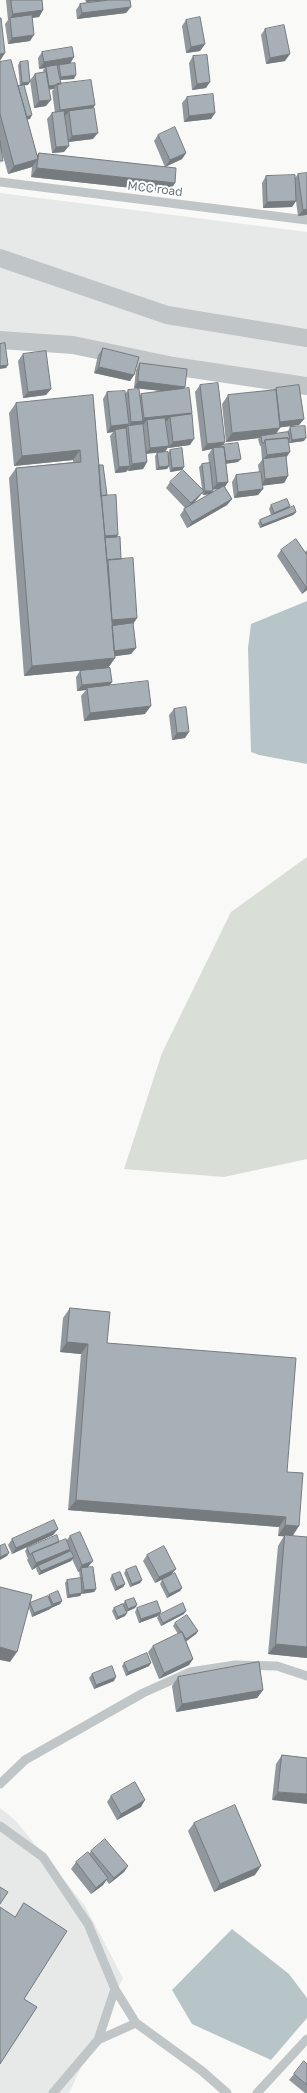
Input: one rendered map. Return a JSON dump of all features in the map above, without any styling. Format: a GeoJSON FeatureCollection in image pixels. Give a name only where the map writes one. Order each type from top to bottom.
{"type":"FeatureCollection","features":[{"type":"Feature","properties":{"kind":"street"},"geometry":{"type":"LineString","coordinates":[[0,258],[167,315],[307,338]]}},
{"type":"Feature","properties":{"kind":"street"},"geometry":{"type":"LineString","coordinates":[[0,340],[73,345],[173,366],[307,386]]}},
{"type":"Feature","properties":{"kind":"lane","name":"MCC road"},"geometry":{"type":"LineString","coordinates":[[0,182],[307,220]]}},
{"type":"Feature","properties":{"kind":"lane"},"geometry":{"type":"LineString","coordinates":[[0,1784],[25,1760],[143,1693],[190,1672],[242,1665],[277,1666],[307,1676]]}},
{"type":"Feature","properties":{"kind":"lane"},"geometry":{"type":"LineString","coordinates":[[0,1826],[43,1857],[88,1924],[115,1990],[136,2024],[202,2071],[226,2093]]}},
{"type":"Feature","properties":{"kind":"lane"},"geometry":{"type":"LineString","coordinates":[[53,2093],[98,2040],[115,1990]]}},
{"type":"Feature","properties":{"kind":"lane"},"geometry":{"type":"LineString","coordinates":[[98,2040],[136,2024]]}},
{"type":"Feature","properties":{"kind":"lane"},"geometry":{"type":"LineString","coordinates":[[257,2093],[307,2039]]}},
{"type":"Feature","properties":{"kind":"shaded area"},"geometry":{"type":"Polygon","coordinates":[[[0,193],[307,232],[307,383],[0,338],[0,193]]]}},
{"type":"Feature","properties":{"kind":"shaded area"},"geometry":{"type":"Polygon","coordinates":[[[307,601],[307,764],[259,755],[251,752],[248,648],[251,624],[307,601]]]}},
{"type":"Feature","properties":{"kind":"shaded area"},"geometry":{"type":"Polygon","coordinates":[[[307,857],[307,1159],[224,1177],[124,1169],[162,1053],[231,912],[307,857]]]}},
{"type":"Feature","properties":{"kind":"shaded area"},"geometry":{"type":"Polygon","coordinates":[[[0,1808],[16,1821],[85,1906],[123,1978],[69,2093],[0,2093],[0,1808]]]}},
{"type":"Feature","properties":{"kind":"shaded area"},"geometry":{"type":"Polygon","coordinates":[[[232,1929],[289,1974],[307,1998],[307,2018],[271,2060],[192,2024],[172,1990],[232,1929]]]}},
{"type":"Feature","properties":{"kind":"building"},"geometry":{"type":"Polygon","coordinates":[[[11,0],[42,0],[43,10],[13,14],[11,0]]]}},
{"type":"Feature","properties":{"kind":"building"},"geometry":{"type":"Polygon","coordinates":[[[109,0],[130,0],[131,7],[82,13],[80,4],[109,0]]]}},
{"type":"Feature","properties":{"kind":"building"},"geometry":{"type":"Polygon","coordinates":[[[32,15],[34,35],[12,38],[10,18],[32,15]]]}},
{"type":"Feature","properties":{"kind":"building"},"geometry":{"type":"Polygon","coordinates":[[[200,17],[205,44],[191,47],[186,20],[200,17]]]}},
{"type":"Feature","properties":{"kind":"building"},"geometry":{"type":"Polygon","coordinates":[[[0,18],[5,53],[0,54],[0,18]]]}},
{"type":"Feature","properties":{"kind":"building"},"geometry":{"type":"Polygon","coordinates":[[[284,25],[290,54],[270,58],[265,29],[284,25]]]}},
{"type":"Feature","properties":{"kind":"building"},"geometry":{"type":"Polygon","coordinates":[[[72,47],[74,57],[44,62],[42,52],[72,47]]]}},
{"type":"Feature","properties":{"kind":"building"},"geometry":{"type":"Polygon","coordinates":[[[207,55],[210,82],[197,84],[193,56],[207,55]]]}},
{"type":"Feature","properties":{"kind":"building"},"geometry":{"type":"Polygon","coordinates":[[[11,60],[38,159],[14,166],[0,114],[0,62],[11,60]]]}},
{"type":"Feature","properties":{"kind":"building"},"geometry":{"type":"Polygon","coordinates":[[[28,61],[30,82],[22,83],[20,62],[28,61]]]}},
{"type":"Feature","properties":{"kind":"building"},"geometry":{"type":"Polygon","coordinates":[[[75,63],[76,75],[61,77],[59,65],[75,63]]]}},
{"type":"Feature","properties":{"kind":"building"},"geometry":{"type":"Polygon","coordinates":[[[57,65],[61,84],[49,86],[46,67],[57,65]]]}},
{"type":"Feature","properties":{"kind":"building"},"geometry":{"type":"Polygon","coordinates":[[[46,72],[51,100],[39,101],[35,74],[46,72]]]}},
{"type":"Feature","properties":{"kind":"building"},"geometry":{"type":"Polygon","coordinates":[[[91,80],[95,105],[60,110],[57,84],[91,80]]]}},
{"type":"Feature","properties":{"kind":"building"},"geometry":{"type":"Polygon","coordinates":[[[24,85],[32,115],[27,117],[18,86],[24,85]]]}},
{"type":"Feature","properties":{"kind":"building"},"geometry":{"type":"Polygon","coordinates":[[[213,94],[215,113],[189,116],[187,97],[213,94]]]}},
{"type":"Feature","properties":{"kind":"building"},"geometry":{"type":"Polygon","coordinates":[[[94,108],[98,133],[72,136],[69,111],[94,108]]]}},
{"type":"Feature","properties":{"kind":"building"},"geometry":{"type":"Polygon","coordinates":[[[64,111],[69,146],[56,147],[52,113],[64,111]]]}},
{"type":"Feature","properties":{"kind":"building"},"geometry":{"type":"Polygon","coordinates":[[[175,127],[186,153],[170,160],[158,135],[175,127]]]}},
{"type":"Feature","properties":{"kind":"building"},"geometry":{"type":"Polygon","coordinates":[[[0,141],[3,161],[0,161],[0,141]]]}},
{"type":"Feature","properties":{"kind":"building"},"geometry":{"type":"Polygon","coordinates":[[[39,153],[176,168],[175,183],[37,168],[39,153]]]}},
{"type":"Feature","properties":{"kind":"building"},"geometry":{"type":"Polygon","coordinates":[[[307,173],[307,209],[303,210],[298,174],[307,173]]]}},
{"type":"Feature","properties":{"kind":"building"},"geometry":{"type":"Polygon","coordinates":[[[295,175],[296,201],[267,202],[266,176],[295,175]]]}},
{"type":"Feature","properties":{"kind":"building"},"geometry":{"type":"Polygon","coordinates":[[[5,343],[8,365],[0,366],[0,344],[5,343]]]}},
{"type":"Feature","properties":{"kind":"building"},"geometry":{"type":"Polygon","coordinates":[[[103,348],[139,357],[134,375],[99,367],[103,348]]]}},
{"type":"Feature","properties":{"kind":"building"},"geometry":{"type":"Polygon","coordinates":[[[46,351],[51,389],[28,392],[23,354],[46,351]]]}},
{"type":"Feature","properties":{"kind":"building"},"geometry":{"type":"Polygon","coordinates":[[[140,363],[187,369],[185,387],[138,381],[140,363]]]}},
{"type":"Feature","properties":{"kind":"building"},"geometry":{"type":"Polygon","coordinates":[[[218,383],[225,442],[207,444],[200,385],[218,383]]]}},
{"type":"Feature","properties":{"kind":"building"},"geometry":{"type":"Polygon","coordinates":[[[299,385],[304,419],[280,422],[276,388],[299,385]]]}},
{"type":"Feature","properties":{"kind":"building"},"geometry":{"type":"Polygon","coordinates":[[[189,388],[192,413],[144,418],[141,394],[189,388]]]}},
{"type":"Feature","properties":{"kind":"building"},"geometry":{"type":"Polygon","coordinates":[[[139,389],[143,421],[131,422],[128,390],[139,389]]]}},
{"type":"Feature","properties":{"kind":"building"},"geometry":{"type":"Polygon","coordinates":[[[276,390],[280,428],[232,433],[228,395],[276,390]]]}},
{"type":"Feature","properties":{"kind":"building"},"geometry":{"type":"Polygon","coordinates":[[[125,391],[129,424],[111,426],[107,392],[125,391]]]}},
{"type":"Feature","properties":{"kind":"building"},"geometry":{"type":"Polygon","coordinates":[[[93,395],[115,658],[32,666],[16,468],[81,462],[80,450],[22,456],[16,403],[93,395]]]}},
{"type":"Feature","properties":{"kind":"building"},"geometry":{"type":"Polygon","coordinates":[[[192,414],[194,439],[173,442],[170,417],[192,414]]]}},
{"type":"Feature","properties":{"kind":"building"},"geometry":{"type":"Polygon","coordinates":[[[165,418],[169,446],[150,448],[147,420],[165,418]]]}},
{"type":"Feature","properties":{"kind":"building"},"geometry":{"type":"Polygon","coordinates":[[[143,424],[147,462],[132,464],[128,426],[143,424]]]}},
{"type":"Feature","properties":{"kind":"building"},"geometry":{"type":"Polygon","coordinates":[[[305,426],[306,438],[292,440],[290,427],[305,426]]]}},
{"type":"Feature","properties":{"kind":"building"},"geometry":{"type":"Polygon","coordinates":[[[126,428],[130,466],[119,467],[115,430],[126,428]]]}},
{"type":"Feature","properties":{"kind":"building"},"geometry":{"type":"Polygon","coordinates":[[[288,432],[290,439],[265,440],[264,443],[262,443],[261,436],[288,432]]]}},
{"type":"Feature","properties":{"kind":"building"},"geometry":{"type":"Polygon","coordinates":[[[288,438],[290,452],[267,455],[265,440],[288,438]]]}},
{"type":"Feature","properties":{"kind":"building"},"geometry":{"type":"Polygon","coordinates":[[[238,443],[241,459],[226,461],[224,447],[221,447],[221,445],[238,443]]]}},
{"type":"Feature","properties":{"kind":"building"},"geometry":{"type":"Polygon","coordinates":[[[224,447],[228,482],[217,483],[213,448],[224,447]]]}},
{"type":"Feature","properties":{"kind":"building"},"geometry":{"type":"Polygon","coordinates":[[[182,448],[184,467],[172,468],[170,450],[182,448]]]}},
{"type":"Feature","properties":{"kind":"building"},"geometry":{"type":"Polygon","coordinates":[[[168,452],[169,466],[159,467],[157,453],[168,452]]]}},
{"type":"Feature","properties":{"kind":"building"},"geometry":{"type":"Polygon","coordinates":[[[286,456],[288,476],[265,479],[263,459],[286,456]]]}},
{"type":"Feature","properties":{"kind":"building"},"geometry":{"type":"Polygon","coordinates":[[[210,463],[213,491],[205,491],[202,464],[210,463]]]}},
{"type":"Feature","properties":{"kind":"building"},"geometry":{"type":"Polygon","coordinates":[[[99,465],[103,465],[107,495],[101,496],[99,465]]]}},
{"type":"Feature","properties":{"kind":"building"},"geometry":{"type":"Polygon","coordinates":[[[183,470],[204,491],[191,503],[170,482],[183,470]]]}},
{"type":"Feature","properties":{"kind":"building"},"geometry":{"type":"Polygon","coordinates":[[[261,472],[263,489],[238,492],[236,475],[261,472]]]}},
{"type":"Feature","properties":{"kind":"building"},"geometry":{"type":"Polygon","coordinates":[[[224,486],[232,499],[192,522],[184,509],[224,486]]]}},
{"type":"Feature","properties":{"kind":"building"},"geometry":{"type":"Polygon","coordinates":[[[116,495],[118,535],[105,536],[101,496],[116,495]]]}},
{"type":"Feature","properties":{"kind":"building"},"geometry":{"type":"Polygon","coordinates":[[[287,499],[290,506],[274,513],[271,505],[287,499]]]}},
{"type":"Feature","properties":{"kind":"building"},"geometry":{"type":"Polygon","coordinates":[[[294,506],[296,512],[262,525],[260,520],[294,506]]]}},
{"type":"Feature","properties":{"kind":"building"},"geometry":{"type":"Polygon","coordinates":[[[120,537],[121,559],[107,561],[105,538],[120,537]]]}},
{"type":"Feature","properties":{"kind":"building"},"geometry":{"type":"Polygon","coordinates":[[[296,539],[307,555],[307,587],[281,550],[296,539]]]}},
{"type":"Feature","properties":{"kind":"building"},"geometry":{"type":"Polygon","coordinates":[[[133,558],[137,618],[112,620],[108,560],[133,558]]]}},
{"type":"Feature","properties":{"kind":"building"},"geometry":{"type":"Polygon","coordinates":[[[133,623],[136,648],[114,651],[112,626],[133,623]]]}},
{"type":"Feature","properties":{"kind":"building"},"geometry":{"type":"Polygon","coordinates":[[[110,668],[112,682],[82,685],[80,671],[110,668]]]}},
{"type":"Feature","properties":{"kind":"building"},"geometry":{"type":"Polygon","coordinates":[[[148,681],[151,706],[90,713],[87,688],[148,681]]]}},
{"type":"Feature","properties":{"kind":"building"},"geometry":{"type":"Polygon","coordinates":[[[186,707],[189,732],[177,733],[174,709],[186,707]]]}},
{"type":"Feature","properties":{"kind":"building"},"geometry":{"type":"Polygon","coordinates":[[[70,1308],[110,1312],[107,1343],[296,1358],[287,1472],[303,1473],[299,1526],[285,1525],[286,1517],[76,1500],[88,1344],[67,1342],[70,1308]]]}},
{"type":"Feature","properties":{"kind":"building"},"geometry":{"type":"Polygon","coordinates":[[[54,1520],[58,1529],[16,1548],[12,1539],[54,1520]]]}},
{"type":"Feature","properties":{"kind":"building"},"geometry":{"type":"Polygon","coordinates":[[[80,1532],[93,1561],[82,1565],[70,1536],[80,1532]]]}},
{"type":"Feature","properties":{"kind":"building"},"geometry":{"type":"Polygon","coordinates":[[[57,1535],[59,1542],[30,1555],[27,1548],[57,1535]]]}},
{"type":"Feature","properties":{"kind":"building"},"geometry":{"type":"Polygon","coordinates":[[[285,1535],[307,1537],[307,1647],[276,1644],[285,1535]]]}},
{"type":"Feature","properties":{"kind":"building"},"geometry":{"type":"Polygon","coordinates":[[[66,1539],[70,1549],[36,1563],[32,1553],[66,1539]]]}},
{"type":"Feature","properties":{"kind":"building"},"geometry":{"type":"Polygon","coordinates":[[[5,1544],[9,1553],[0,1557],[0,1546],[5,1544]]]}},
{"type":"Feature","properties":{"kind":"building"},"geometry":{"type":"Polygon","coordinates":[[[164,1546],[176,1569],[159,1577],[147,1555],[164,1546]]]}},
{"type":"Feature","properties":{"kind":"building"},"geometry":{"type":"Polygon","coordinates":[[[71,1551],[74,1557],[41,1571],[38,1566],[71,1551]]]}},
{"type":"Feature","properties":{"kind":"building"},"geometry":{"type":"Polygon","coordinates":[[[136,1566],[142,1580],[132,1584],[126,1570],[136,1566]]]}},
{"type":"Feature","properties":{"kind":"building"},"geometry":{"type":"Polygon","coordinates":[[[93,1567],[96,1589],[84,1590],[81,1568],[93,1567]]]}},
{"type":"Feature","properties":{"kind":"building"},"geometry":{"type":"Polygon","coordinates":[[[120,1572],[125,1584],[117,1587],[112,1575],[120,1572]]]}},
{"type":"Feature","properties":{"kind":"building"},"geometry":{"type":"Polygon","coordinates":[[[175,1573],[182,1588],[169,1594],[162,1580],[175,1573]]]}},
{"type":"Feature","properties":{"kind":"building"},"geometry":{"type":"Polygon","coordinates":[[[81,1578],[82,1593],[69,1595],[67,1580],[81,1578]]]}},
{"type":"Feature","properties":{"kind":"building"},"geometry":{"type":"Polygon","coordinates":[[[0,1587],[32,1595],[17,1652],[0,1647],[0,1587]]]}},
{"type":"Feature","properties":{"kind":"building"},"geometry":{"type":"Polygon","coordinates":[[[58,1591],[62,1601],[53,1604],[49,1595],[58,1591]]]}},
{"type":"Feature","properties":{"kind":"building"},"geometry":{"type":"Polygon","coordinates":[[[48,1596],[52,1606],[34,1613],[30,1603],[48,1596]]]}},
{"type":"Feature","properties":{"kind":"building"},"geometry":{"type":"Polygon","coordinates":[[[134,1598],[137,1605],[128,1609],[125,1601],[134,1598]]]}},
{"type":"Feature","properties":{"kind":"building"},"geometry":{"type":"Polygon","coordinates":[[[157,1601],[161,1612],[141,1619],[137,1608],[157,1601]]]}},
{"type":"Feature","properties":{"kind":"building"},"geometry":{"type":"Polygon","coordinates":[[[183,1603],[186,1611],[163,1623],[159,1615],[183,1603]]]}},
{"type":"Feature","properties":{"kind":"building"},"geometry":{"type":"Polygon","coordinates":[[[123,1604],[127,1613],[118,1617],[114,1608],[123,1604]]]}},
{"type":"Feature","properties":{"kind":"building"},"geometry":{"type":"Polygon","coordinates":[[[187,1615],[198,1631],[186,1639],[175,1623],[187,1615]]]}},
{"type":"Feature","properties":{"kind":"building"},"geometry":{"type":"Polygon","coordinates":[[[182,1632],[193,1659],[164,1673],[153,1646],[182,1632]]]}},
{"type":"Feature","properties":{"kind":"building"},"geometry":{"type":"Polygon","coordinates":[[[147,1653],[151,1663],[128,1672],[124,1663],[147,1653]]]}},
{"type":"Feature","properties":{"kind":"building"},"geometry":{"type":"Polygon","coordinates":[[[259,1662],[263,1690],[182,1704],[178,1677],[259,1662]]]}},
{"type":"Feature","properties":{"kind":"building"},"geometry":{"type":"Polygon","coordinates":[[[112,1666],[116,1677],[96,1685],[92,1674],[112,1666]]]}},
{"type":"Feature","properties":{"kind":"building"},"geometry":{"type":"Polygon","coordinates":[[[282,1755],[307,1758],[307,1794],[278,1792],[282,1755]]]}},
{"type":"Feature","properties":{"kind":"building"},"geometry":{"type":"Polygon","coordinates":[[[135,1782],[145,1800],[121,1814],[111,1796],[135,1782]]]}},
{"type":"Feature","properties":{"kind":"building"},"geometry":{"type":"Polygon","coordinates":[[[235,1805],[261,1866],[220,1884],[194,1823],[235,1805]]]}},
{"type":"Feature","properties":{"kind":"building"},"geometry":{"type":"Polygon","coordinates":[[[105,1839],[128,1866],[114,1878],[91,1851],[105,1839]]]}},
{"type":"Feature","properties":{"kind":"building"},"geometry":{"type":"Polygon","coordinates":[[[88,1852],[108,1878],[96,1888],[76,1862],[88,1852]]]}},
{"type":"Feature","properties":{"kind":"building"},"geometry":{"type":"Polygon","coordinates":[[[0,1887],[8,1892],[0,1904],[0,1887]]]}},
{"type":"Feature","properties":{"kind":"building"},"geometry":{"type":"Polygon","coordinates":[[[24,1903],[67,1931],[24,1999],[37,2007],[0,2064],[0,1907],[15,1917],[24,1903]]]}},
{"type":"Feature","properties":{"kind":"building"},"geometry":{"type":"Polygon","coordinates":[[[304,2061],[307,2064],[307,2085],[294,2074],[304,2061]]]}}]}
